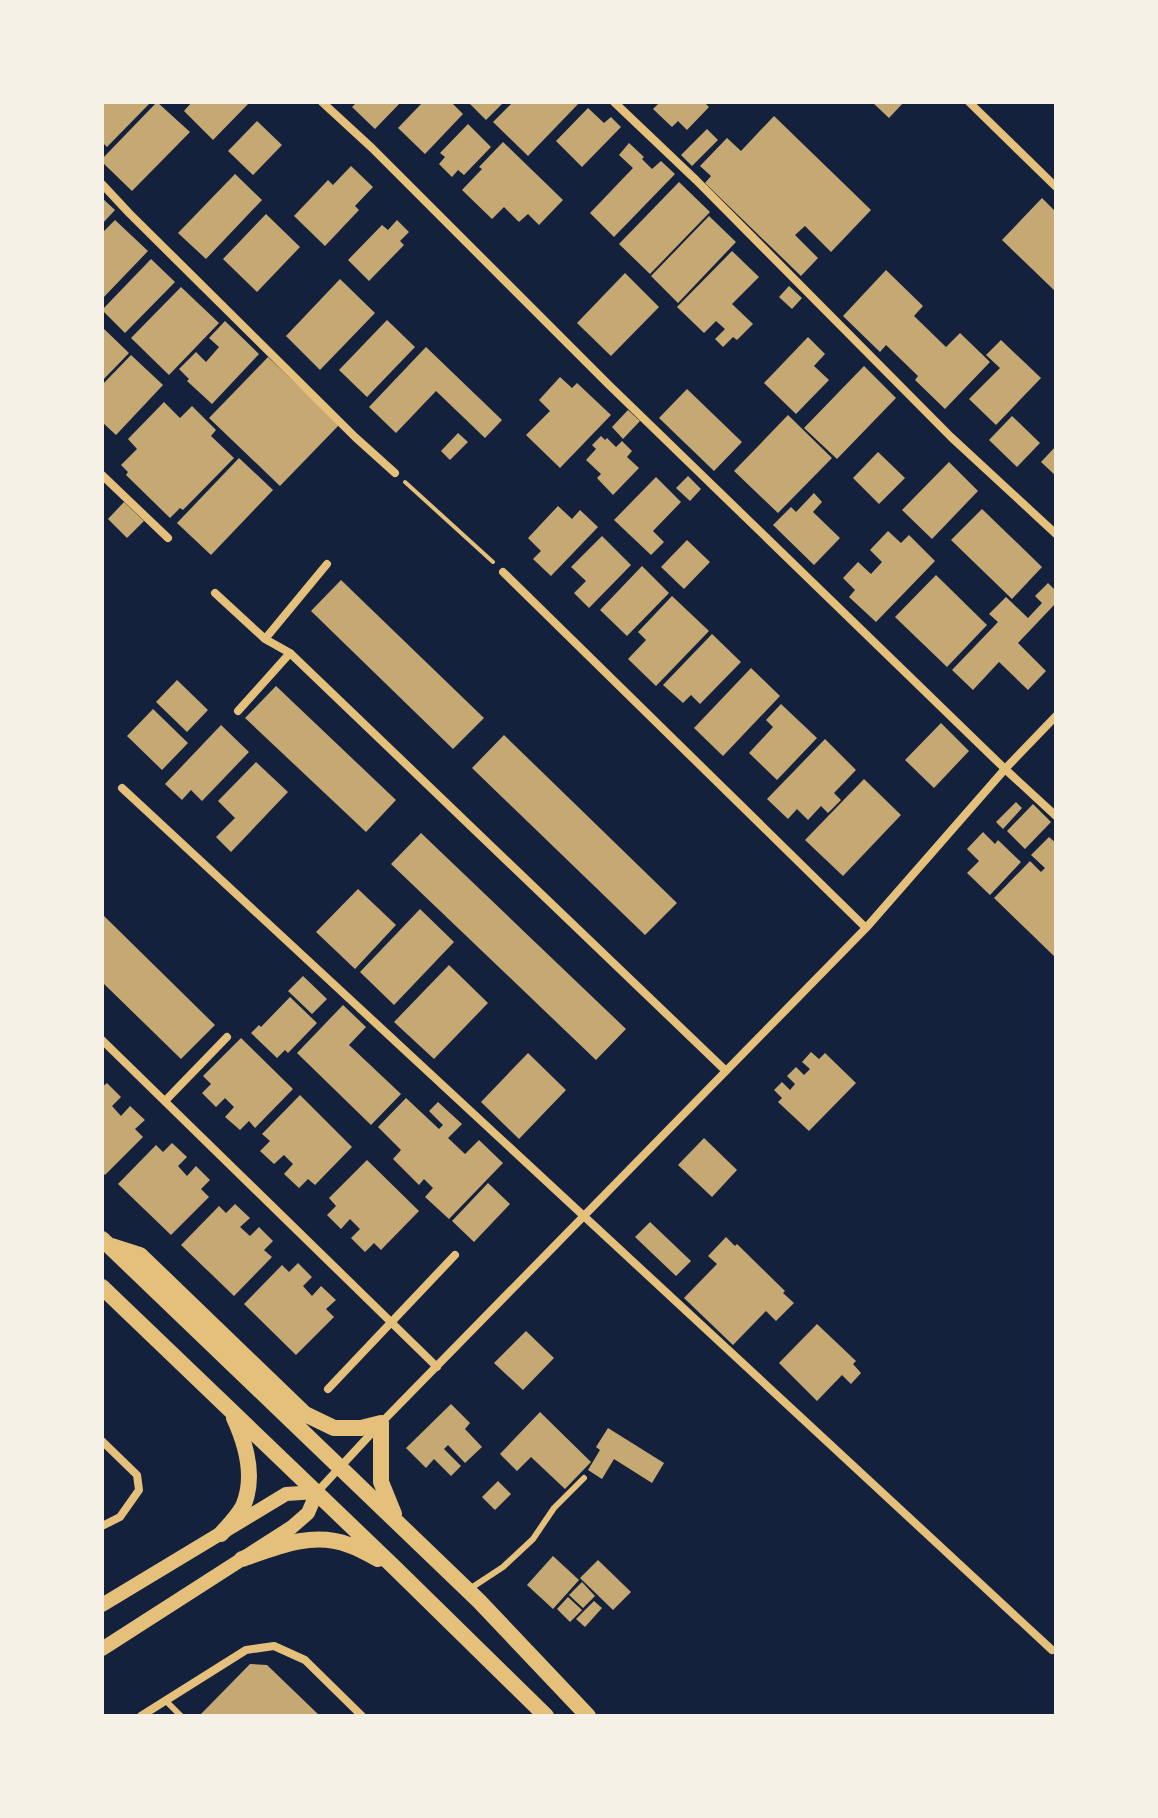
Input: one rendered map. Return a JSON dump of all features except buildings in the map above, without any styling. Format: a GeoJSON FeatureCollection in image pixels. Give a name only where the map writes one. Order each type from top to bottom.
{"type":"FeatureCollection","features":[{"type":"Feature","properties":{"kind":"main road"},"geometry":{"type":"LineString","coordinates":[[104,1242],[140,1255],[305,1414],[334,1428],[361,1428],[381,1423],[381,1482],[397,1521]]}},
{"type":"Feature","properties":{"kind":"main road"},"geometry":{"type":"LineString","coordinates":[[104,1242],[468,1590],[588,1716]]}},
{"type":"Feature","properties":{"kind":"main road"},"geometry":{"type":"LineString","coordinates":[[102,1287],[546,1716]]}},
{"type":"Feature","properties":{"kind":"main road"},"geometry":{"type":"LineString","coordinates":[[221,1534],[244,1506],[248,1483],[245,1448],[228,1407]]}},
{"type":"Feature","properties":{"kind":"main road"},"geometry":{"type":"LineString","coordinates":[[242,1559],[288,1543],[312,1539],[346,1543],[394,1567]]}},
{"type":"Feature","properties":{"kind":"street"},"geometry":{"type":"LineString","coordinates":[[322,102],[608,384],[1056,816]]}},
{"type":"Feature","properties":{"kind":"street"},"geometry":{"type":"LineString","coordinates":[[614,102],[749,232],[951,437],[1056,534]]}},
{"type":"Feature","properties":{"kind":"street"},"geometry":{"type":"LineString","coordinates":[[969,102],[1056,187]]}},
{"type":"Feature","properties":{"kind":"street"},"geometry":{"type":"LineString","coordinates":[[102,184],[355,437],[395,473]]}},
{"type":"Feature","properties":{"kind":"street"},"geometry":{"type":"LineString","coordinates":[[102,475],[168,538]]}},
{"type":"Feature","properties":{"kind":"street"},"geometry":{"type":"LineString","coordinates":[[265,639],[327,564]]}},
{"type":"Feature","properties":{"kind":"street"},"geometry":{"type":"LineString","coordinates":[[503,572],[866,928]]}},
{"type":"Feature","properties":{"kind":"street"},"geometry":{"type":"LineString","coordinates":[[215,593],[265,639],[290,653],[726,1071]]}},
{"type":"Feature","properties":{"kind":"street"},"geometry":{"type":"LineString","coordinates":[[238,711],[290,653]]}},
{"type":"Feature","properties":{"kind":"street"},"geometry":{"type":"LineString","coordinates":[[102,1649],[292,1527],[308,1513],[317,1492],[381,1423],[866,928],[1005,769],[1056,716]]}},
{"type":"Feature","properties":{"kind":"street"},"geometry":{"type":"LineString","coordinates":[[122,788],[1052,1650]]}},
{"type":"Feature","properties":{"kind":"street"},"geometry":{"type":"LineString","coordinates":[[165,1101],[227,1037]]}},
{"type":"Feature","properties":{"kind":"street"},"geometry":{"type":"LineString","coordinates":[[102,1040],[437,1367]]}},
{"type":"Feature","properties":{"kind":"street"},"geometry":{"type":"LineString","coordinates":[[328,1389],[455,1255]]}},
{"type":"Feature","properties":{"kind":"street"},"geometry":{"type":"LineString","coordinates":[[102,1441],[137,1475],[139,1490],[120,1517],[102,1526]]}},
{"type":"Feature","properties":{"kind":"street"},"geometry":{"type":"LineString","coordinates":[[102,1605],[286,1494],[317,1492]]}},
{"type":"Feature","properties":{"kind":"street"},"geometry":{"type":"LineString","coordinates":[[141,1716],[246,1650],[274,1646],[305,1660],[362,1716]]}},
{"type":"Feature","properties":{"kind":"lane"},"geometry":{"type":"LineString","coordinates":[[468,1590],[503,1567],[533,1539],[554,1508],[584,1478]]}},
{"type":"Feature","properties":{"kind":"lane"},"geometry":{"type":"LineString","coordinates":[[166,1701],[181,1716]]}},
{"type":"Feature","properties":{"kind":"path"},"geometry":{"type":"LineString","coordinates":[[395,473],[503,572]]}}]}
